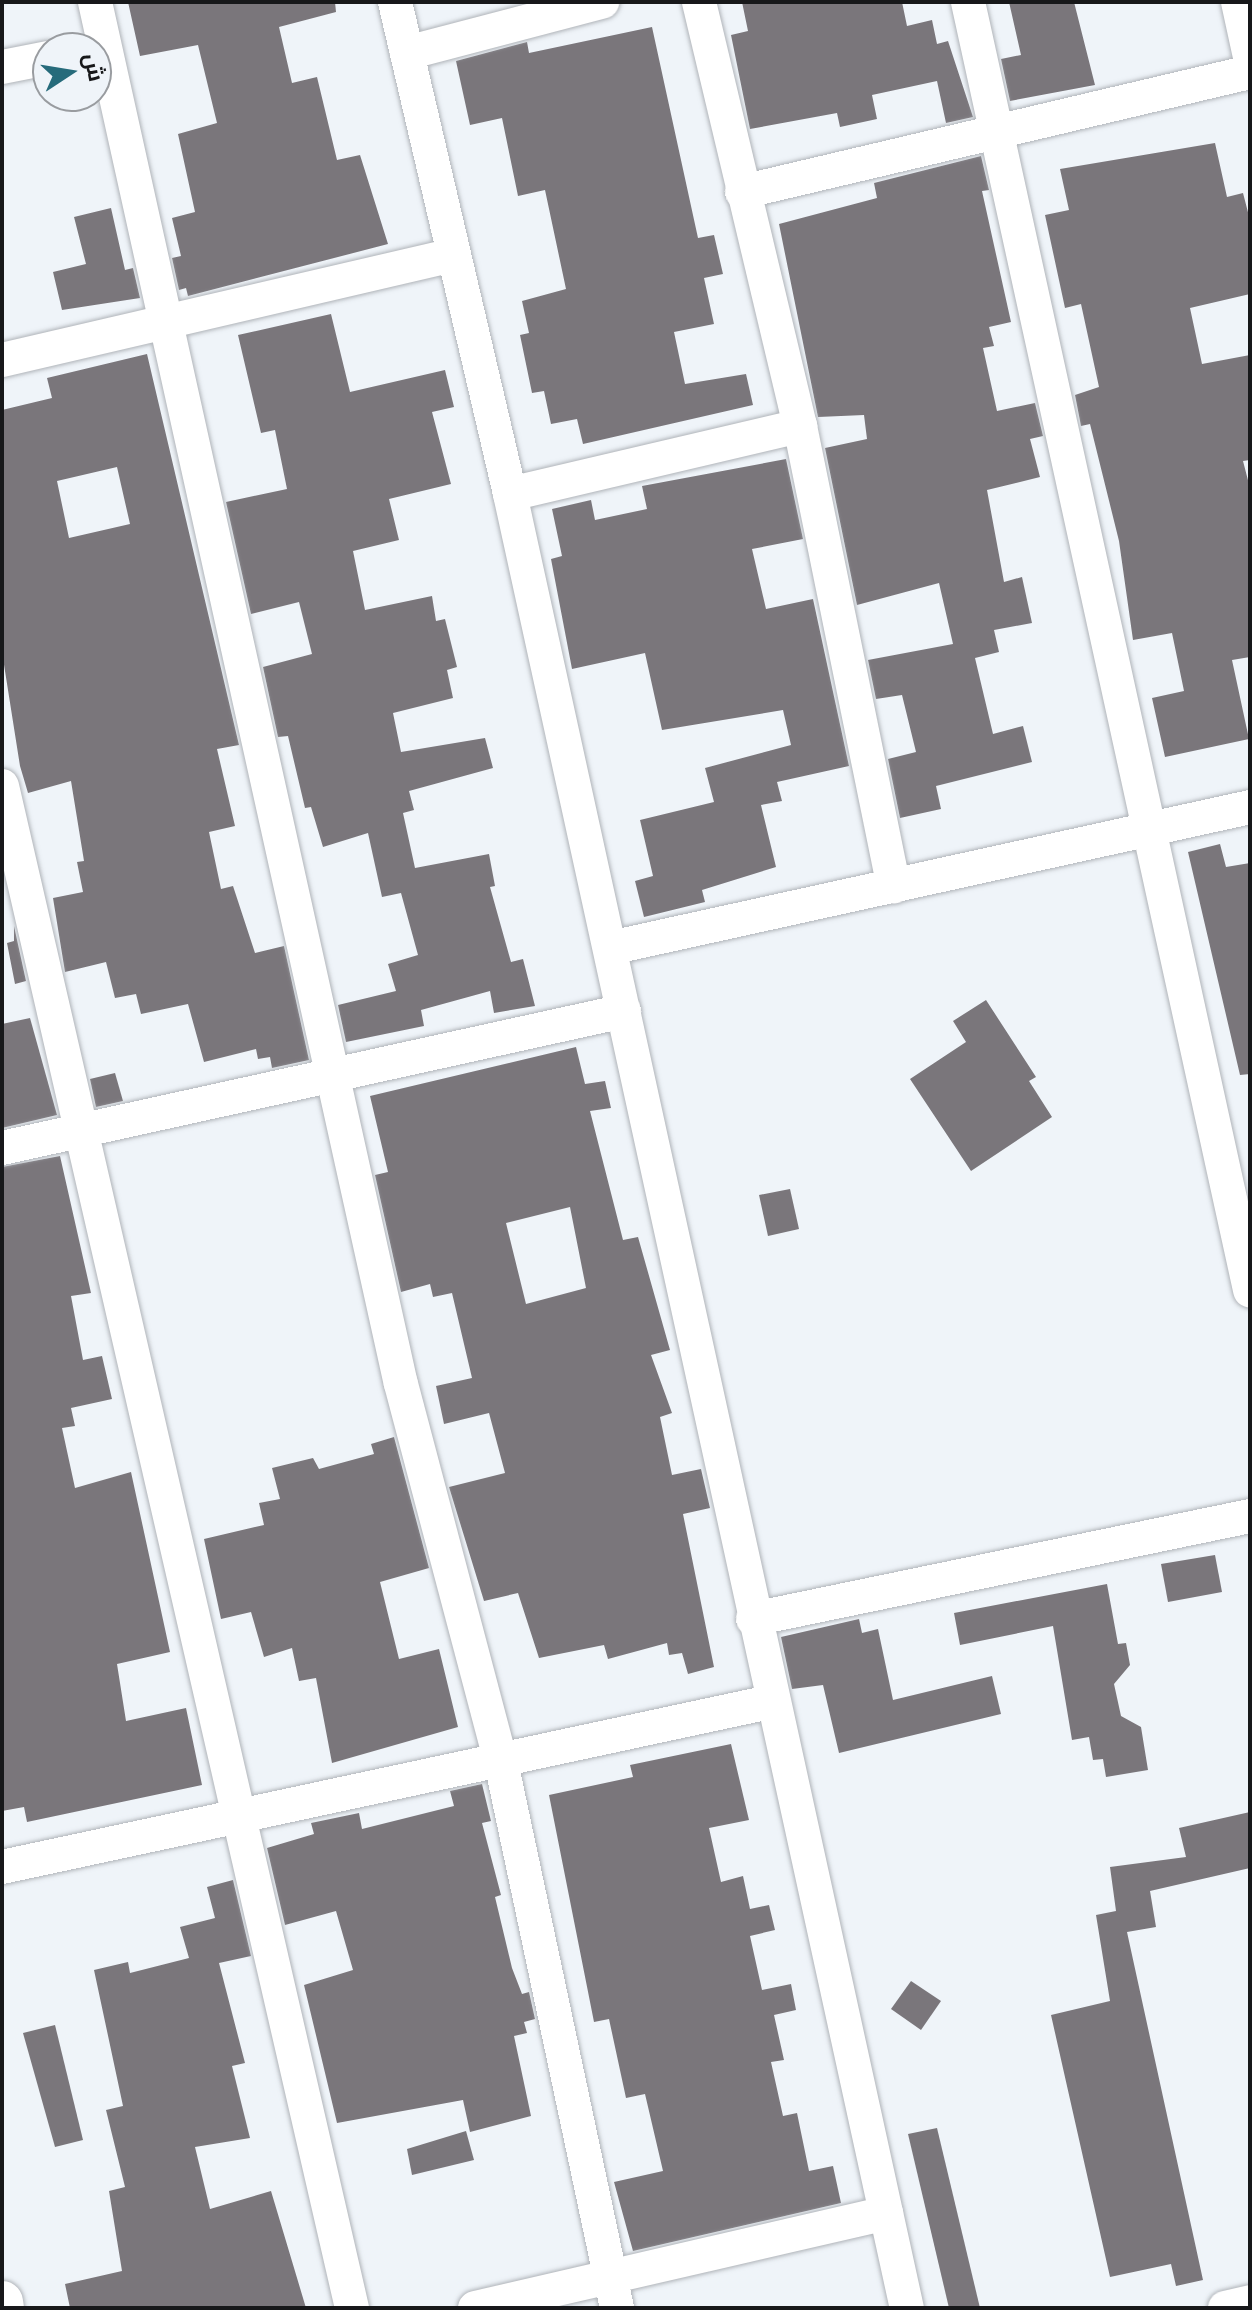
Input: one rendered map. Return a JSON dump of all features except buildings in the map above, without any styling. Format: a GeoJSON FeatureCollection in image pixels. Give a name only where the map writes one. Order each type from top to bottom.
{"type":"FeatureCollection","features":[{"type":"Feature","properties":{"kind":"street"},"geometry":{"type":"LineString","coordinates":[[95,2],[99,32]]}},
{"type":"Feature","properties":{"kind":"street"},"geometry":{"type":"LineString","coordinates":[[395,2],[510,494],[624,1011],[770,1702],[907,2308]]}},
{"type":"Feature","properties":{"kind":"street"},"geometry":{"type":"LineString","coordinates":[[407,53],[602,2]]}},
{"type":"Feature","properties":{"kind":"street"},"geometry":{"type":"LineString","coordinates":[[699,2],[800,426],[894,886]]}},
{"type":"Feature","properties":{"kind":"street"},"geometry":{"type":"LineString","coordinates":[[968,2],[1250,1290]]}},
{"type":"Feature","properties":{"kind":"street"},"geometry":{"type":"LineString","coordinates":[[1238,2],[1250,57]]}},
{"type":"Feature","properties":{"kind":"street"},"geometry":{"type":"LineString","coordinates":[[2,67],[32,61]]}},
{"type":"Feature","properties":{"kind":"street"},"geometry":{"type":"LineString","coordinates":[[742,192],[998,129],[1250,72]]}},
{"type":"Feature","properties":{"kind":"street"},"geometry":{"type":"LineString","coordinates":[[112,92],[170,322],[330,1074],[401,1384],[501,1762],[613,2293]]}},
{"type":"Feature","properties":{"kind":"street"},"geometry":{"type":"LineString","coordinates":[[2,360],[453,255]]}},
{"type":"Feature","properties":{"kind":"street"},"geometry":{"type":"LineString","coordinates":[[510,494],[800,426]]}},
{"type":"Feature","properties":{"kind":"street"},"geometry":{"type":"LineString","coordinates":[[2,786],[352,2308]]}},
{"type":"Feature","properties":{"kind":"street"},"geometry":{"type":"LineString","coordinates":[[610,948],[1250,807]]}},
{"type":"Feature","properties":{"kind":"street"},"geometry":{"type":"LineString","coordinates":[[2,1148],[624,1011]]}},
{"type":"Feature","properties":{"kind":"street"},"geometry":{"type":"LineString","coordinates":[[753,1619],[1250,1516]]}},
{"type":"Feature","properties":{"kind":"street"},"geometry":{"type":"LineString","coordinates":[[2,1867],[770,1702]]}},
{"type":"Feature","properties":{"kind":"street"},"geometry":{"type":"LineString","coordinates":[[475,2308],[613,2293],[886,2213]]}},
{"type":"Feature","properties":{"kind":"street"},"geometry":{"type":"LineString","coordinates":[[2,2302],[3,2308]]}},
{"type":"Feature","properties":{"kind":"street"},"geometry":{"type":"LineString","coordinates":[[1225,2308],[1250,2302]]}}]}
